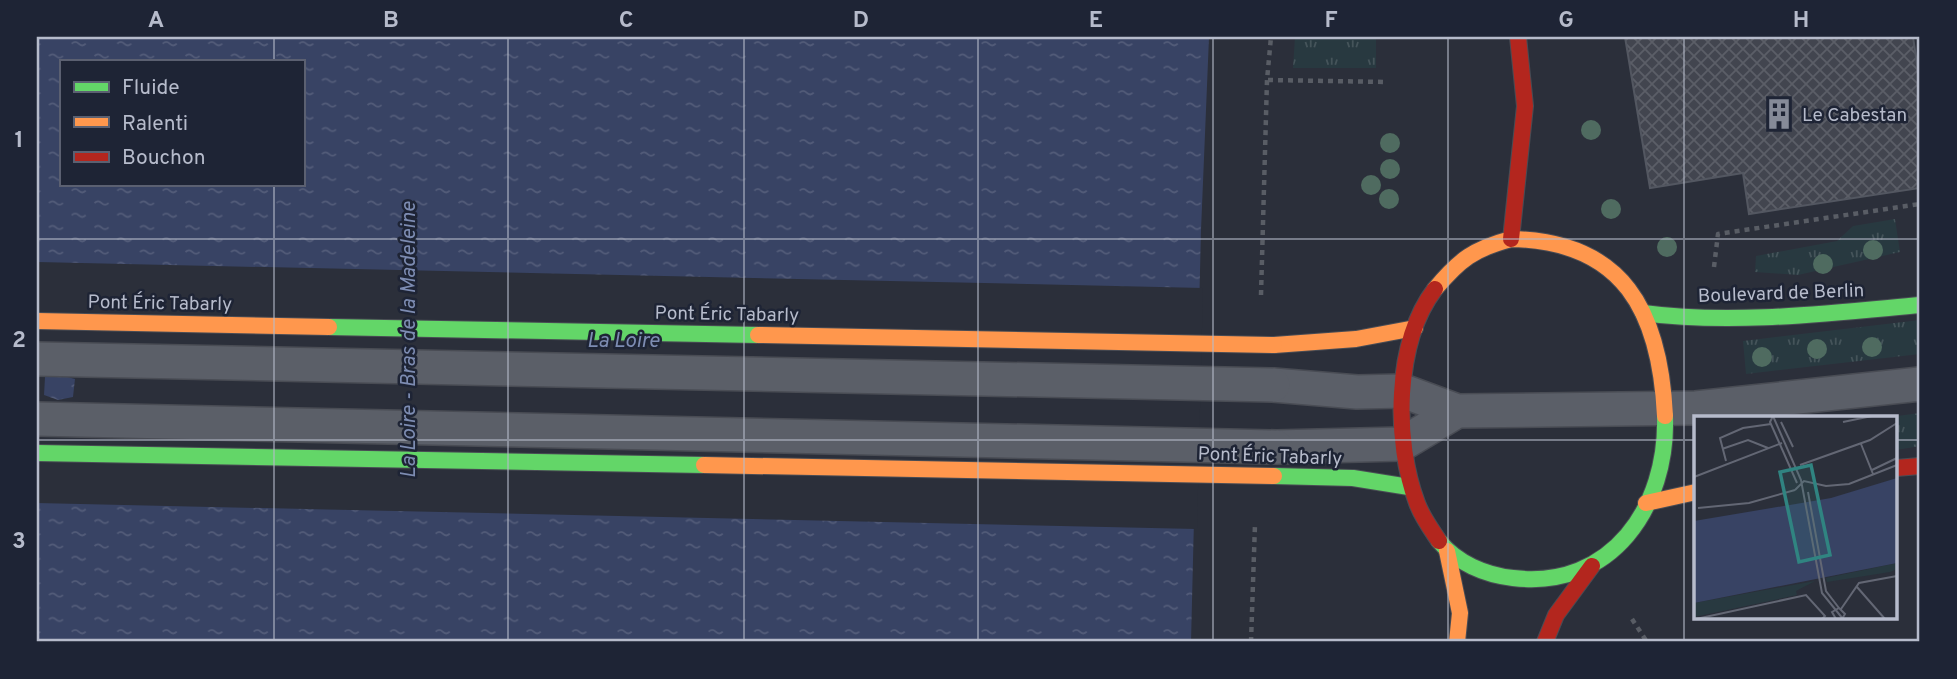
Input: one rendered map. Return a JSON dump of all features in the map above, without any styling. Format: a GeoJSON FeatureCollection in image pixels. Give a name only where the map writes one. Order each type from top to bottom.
{"type":"FeatureCollection","features":[{"type":"Feature","properties":{"kind":"street"},"geometry":{"type":"LineString","coordinates":[[1511,239],[1525,106],[1518,37]]}},
{"type":"Feature","properties":{"kind":"street"},"geometry":{"type":"LineString","coordinates":[[1511,239],[1539,239],[1594,257],[1627,288],[1643,313],[1659,354],[1665,408],[1663,454],[1656,484],[1618,545],[1592,566],[1558,579],[1514,580],[1479,570],[1447,551],[1423,519],[1409,487],[1402,444],[1403,391],[1415,328],[1429,297],[1451,272],[1479,249],[1511,239]]}},
{"type":"Feature","properties":{"kind":"street","name":"Boulevard de Berlin"},"geometry":{"type":"LineString","coordinates":[[1643,313],[1672,317],[1802,316],[1920,305]]}},
{"type":"Feature","properties":{"kind":"street","name":"Pont Éric Tabarly"},"geometry":{"type":"LineString","coordinates":[[37,321],[1274,345],[1356,340],[1415,328]]}},
{"type":"Feature","properties":{"kind":"street","name":"Pont Éric Tabarly"},"geometry":{"type":"LineString","coordinates":[[37,453],[1275,461],[1409,487]]}},
{"type":"Feature","properties":{"kind":"street"},"geometry":{"type":"LineString","coordinates":[[1898,468],[1920,466]]}},
{"type":"Feature","properties":{"kind":"street"},"geometry":{"type":"LineString","coordinates":[[1646,503],[1694,492]]}},
{"type":"Feature","properties":{"kind":"street"},"geometry":{"type":"LineString","coordinates":[[1447,551],[1460,613],[1457,642]]}},
{"type":"Feature","properties":{"kind":"street"},"geometry":{"type":"LineString","coordinates":[[1545,642],[1556,615],[1592,566]]}},
{"type":"Feature","properties":{"kind":"lane"},"geometry":{"type":"LineString","coordinates":[[37,359],[1273,385],[1357,392],[1403,391],[1457,411],[1696,408],[1920,384]]}},
{"type":"Feature","properties":{"kind":"lane"},"geometry":{"type":"LineString","coordinates":[[37,419],[1275,461],[1402,444],[1457,411]]}},
{"type":"Feature","properties":{"kind":"path"},"geometry":{"type":"LineString","coordinates":[[1267,80],[1386,82]]}},
{"type":"Feature","properties":{"kind":"path"},"geometry":{"type":"LineString","coordinates":[[1713,276],[1718,234],[1920,204]]}},
{"type":"Feature","properties":{"kind":"path"},"geometry":{"type":"LineString","coordinates":[[1633,619],[1647,642]]}},
{"type":"Feature","properties":{"kind":"green space"},"geometry":{"type":"Polygon","coordinates":[[[1295,37],[1376,37],[1376,68],[1293,68],[1295,37]]]}},
{"type":"Feature","properties":{"kind":"green space"},"geometry":{"type":"Polygon","coordinates":[[[1895,219],[1900,252],[1798,275],[1755,272],[1756,256],[1837,241],[1853,226],[1895,219]]]}},
{"type":"Feature","properties":{"kind":"green space"},"geometry":{"type":"Polygon","coordinates":[[[1920,320],[1920,354],[1746,374],[1743,341],[1920,320]]]}},
{"type":"Feature","properties":{"kind":"green space"},"geometry":{"type":"Polygon","coordinates":[[[1920,413],[1920,446],[1898,450],[1897,416],[1920,413]]]}},
{"type":"Feature","properties":{"kind":"water","name":"La Loire"},"geometry":{"type":"Polygon","coordinates":[[[37,37],[1209,37],[1201,230],[1191,642],[37,642],[37,37]]]}},
{"type":"Feature","properties":{"kind":"pier"},"geometry":{"type":"Polygon","coordinates":[[[37,262],[1203,288],[1197,529],[37,503],[37,262]],[[60,375],[45,377],[44,395],[58,400],[73,397],[75,379],[60,375]]]}},
{"type":"Feature","properties":{"kind":"building","name":"Le Cabestan"},"geometry":{"type":"Polygon","coordinates":[[[1625,37],[1913,37],[1920,84],[1920,188],[1749,214],[1743,173],[1650,188],[1625,37]]]}},
{"type":"Feature","properties":{"kind":"traffic: fast"},"geometry":{"type":"LineString","coordinates":[[1643,313],[1746,318],[1920,305]]}},
{"type":"Feature","properties":{"kind":"traffic: fast"},"geometry":{"type":"LineString","coordinates":[[329,327],[758,335]]}},
{"type":"Feature","properties":{"kind":"traffic: fast"},"geometry":{"type":"LineString","coordinates":[[1439,541],[1463,562],[1482,571],[1513,578],[1548,578],[1579,570],[1605,556],[1627,535],[1644,510],[1656,481],[1663,449],[1665,416]]}},
{"type":"Feature","properties":{"kind":"traffic: fast"},"geometry":{"type":"LineString","coordinates":[[37,453],[704,465]]}},
{"type":"Feature","properties":{"kind":"traffic: fast"},"geometry":{"type":"LineString","coordinates":[[1274,476],[1353,478],[1409,487]]}},
{"type":"Feature","properties":{"kind":"traffic: slow"},"geometry":{"type":"LineString","coordinates":[[1511,239],[1550,243],[1582,253],[1608,268],[1628,289],[1644,315],[1655,345],[1662,379],[1665,416]]}},
{"type":"Feature","properties":{"kind":"traffic: slow"},"geometry":{"type":"LineString","coordinates":[[1435,289],[1469,256],[1511,239]]}},
{"type":"Feature","properties":{"kind":"traffic: slow"},"geometry":{"type":"LineString","coordinates":[[37,321],[329,327]]}},
{"type":"Feature","properties":{"kind":"traffic: slow"},"geometry":{"type":"LineString","coordinates":[[1274,345],[1356,339],[1415,328]]}},
{"type":"Feature","properties":{"kind":"traffic: slow"},"geometry":{"type":"LineString","coordinates":[[758,335],[1274,345]]}},
{"type":"Feature","properties":{"kind":"traffic: slow"},"geometry":{"type":"LineString","coordinates":[[704,465],[1274,476]]}},
{"type":"Feature","properties":{"kind":"traffic: slow"},"geometry":{"type":"LineString","coordinates":[[1646,503],[1694,492]]}},
{"type":"Feature","properties":{"kind":"traffic: slow"},"geometry":{"type":"LineString","coordinates":[[1447,551],[1460,613],[1457,642]]}},
{"type":"Feature","properties":{"kind":"traffic: jam"},"geometry":{"type":"LineString","coordinates":[[1511,239],[1525,106],[1518,37]]}},
{"type":"Feature","properties":{"kind":"traffic: jam"},"geometry":{"type":"LineString","coordinates":[[1435,289],[1422,311],[1405,364],[1402,423],[1409,479],[1424,518],[1439,541]]}},
{"type":"Feature","properties":{"kind":"traffic: jam"},"geometry":{"type":"LineString","coordinates":[[1898,468],[1920,466]]}},
{"type":"Feature","properties":{"kind":"traffic: jam"},"geometry":{"type":"LineString","coordinates":[[1545,642],[1556,615],[1592,566]]}},
{"type":"Feature","properties":{"kind":"place","name":"Le Cabestan"},"geometry":{"type":"Point","coordinates":[1779,114]}},
{"type":"Feature","properties":{"kind":"water label","name":"La Loire - Bras de la Madeleine"},"geometry":{"type":"Point","coordinates":[408,340]}}]}
